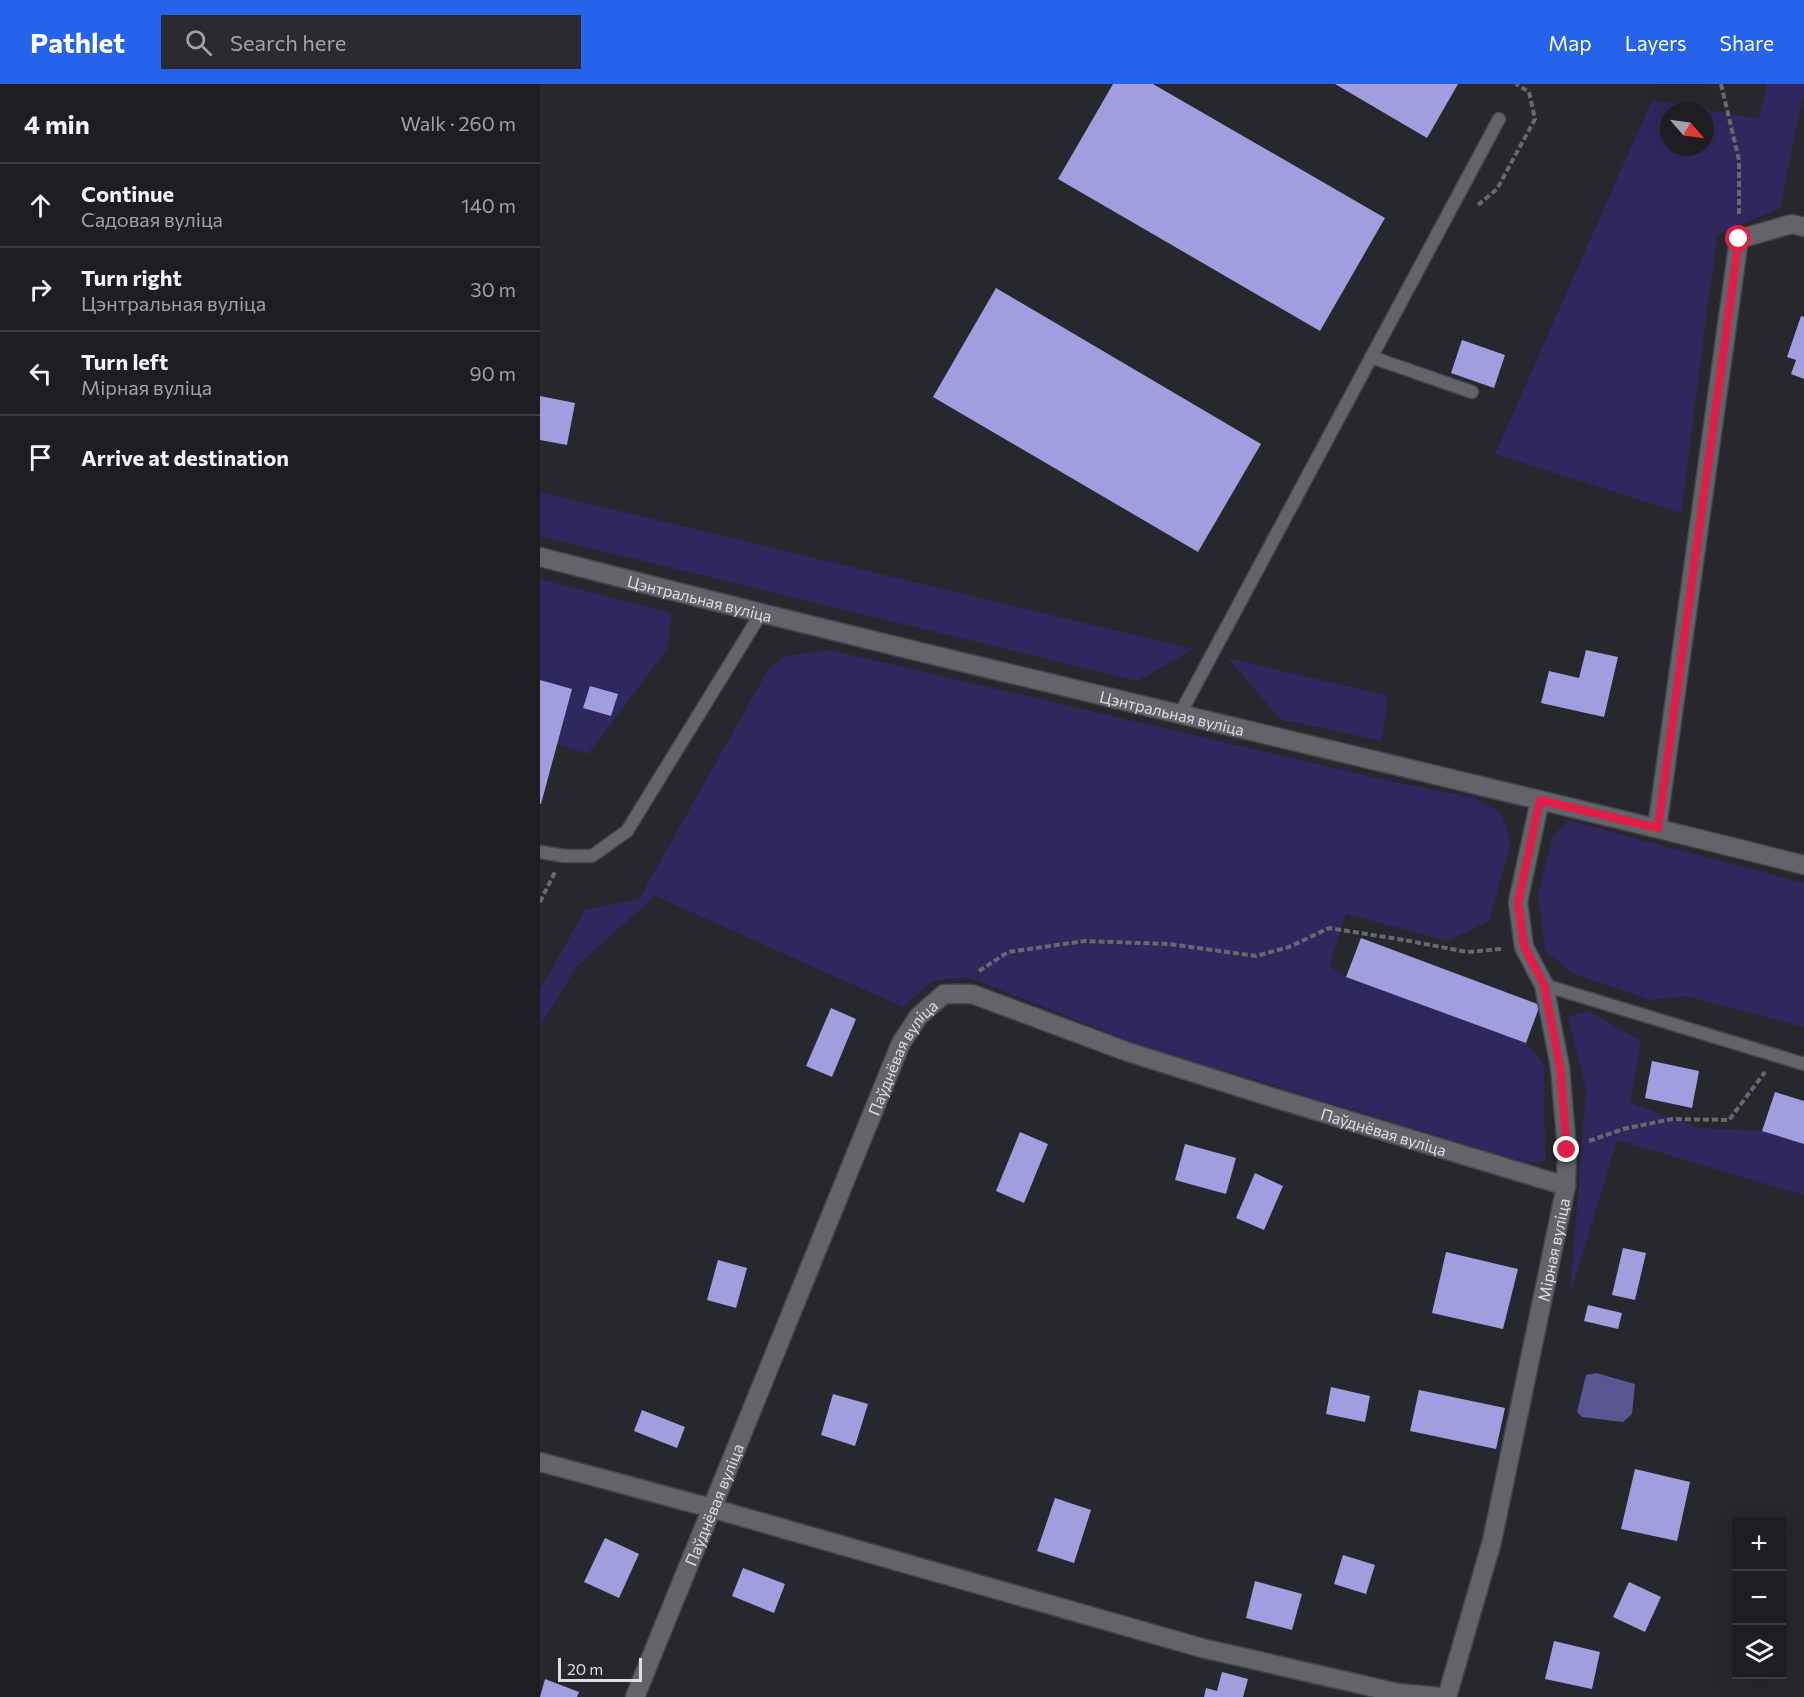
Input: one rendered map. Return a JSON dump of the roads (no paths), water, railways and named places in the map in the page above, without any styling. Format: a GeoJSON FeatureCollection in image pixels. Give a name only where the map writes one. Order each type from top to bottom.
{"type":"FeatureCollection","features":[{"type":"Feature","properties":{"kind":"street"},"geometry":{"type":"LineString","coordinates":[[1658,828],[1739,239],[1792,224],[1804,227]]}},
{"type":"Feature","properties":{"kind":"street","name":"Цэнтральная вуліца"},"geometry":{"type":"LineString","coordinates":[[540,557],[760,615],[1658,828],[1804,865]]}},
{"type":"Feature","properties":{"kind":"street","name":"Мірная вуліца"},"geometry":{"type":"LineString","coordinates":[[1448,1697],[1492,1541],[1566,1186],[1567,1150],[1560,1067],[1544,985],[1524,946],[1518,902],[1540,800]]}},
{"type":"Feature","properties":{"kind":"street","name":"Паўднёвая вуліца"},"geometry":{"type":"LineString","coordinates":[[635,1697],[901,1043],[919,1016],[944,994],[972,994],[1128,1052],[1566,1186]]}},
{"type":"Feature","properties":{"kind":"street"},"geometry":{"type":"LineString","coordinates":[[540,1462],[711,1508],[1202,1648],[1392,1695],[1442,1697]]}},
{"type":"Feature","properties":{"kind":"lane"},"geometry":{"type":"LineString","coordinates":[[1180,714],[1499,119]]}},
{"type":"Feature","properties":{"kind":"lane"},"geometry":{"type":"LineString","coordinates":[[1371,357],[1472,392]]}},
{"type":"Feature","properties":{"kind":"lane"},"geometry":{"type":"LineString","coordinates":[[540,852],[564,856],[592,856],[627,831],[760,615]]}},
{"type":"Feature","properties":{"kind":"lane"},"geometry":{"type":"LineString","coordinates":[[1544,985],[1804,1064]]}}]}
